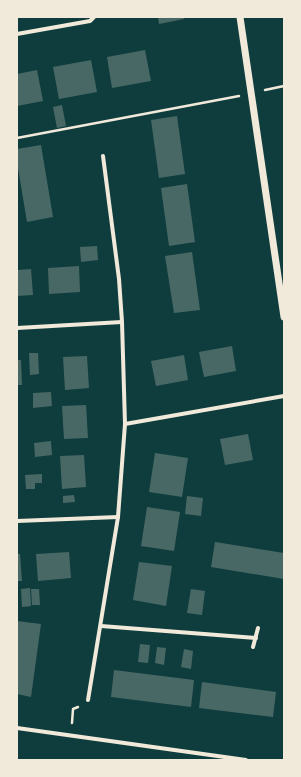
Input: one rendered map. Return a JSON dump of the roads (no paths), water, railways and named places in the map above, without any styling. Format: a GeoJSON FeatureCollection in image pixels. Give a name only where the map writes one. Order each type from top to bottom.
{"type":"FeatureCollection","features":[{"type":"Feature","properties":{"kind":"street"},"geometry":{"type":"LineString","coordinates":[[17,34],[90,21],[94,17]]}},
{"type":"Feature","properties":{"kind":"street"},"geometry":{"type":"LineString","coordinates":[[240,17],[284,317]]}},
{"type":"Feature","properties":{"kind":"street"},"geometry":{"type":"LineString","coordinates":[[88,700],[118,517],[126,424],[119,279],[103,156]]}},
{"type":"Feature","properties":{"kind":"street"},"geometry":{"type":"LineString","coordinates":[[17,328],[122,322]]}},
{"type":"Feature","properties":{"kind":"street"},"geometry":{"type":"LineString","coordinates":[[126,424],[284,396]]}},
{"type":"Feature","properties":{"kind":"street"},"geometry":{"type":"LineString","coordinates":[[17,521],[118,517]]}},
{"type":"Feature","properties":{"kind":"street"},"geometry":{"type":"LineString","coordinates":[[101,626],[256,638]]}},
{"type":"Feature","properties":{"kind":"street"},"geometry":{"type":"LineString","coordinates":[[253,647],[258,628]]}},
{"type":"Feature","properties":{"kind":"street"},"geometry":{"type":"LineString","coordinates":[[17,728],[246,760]]}}]}
